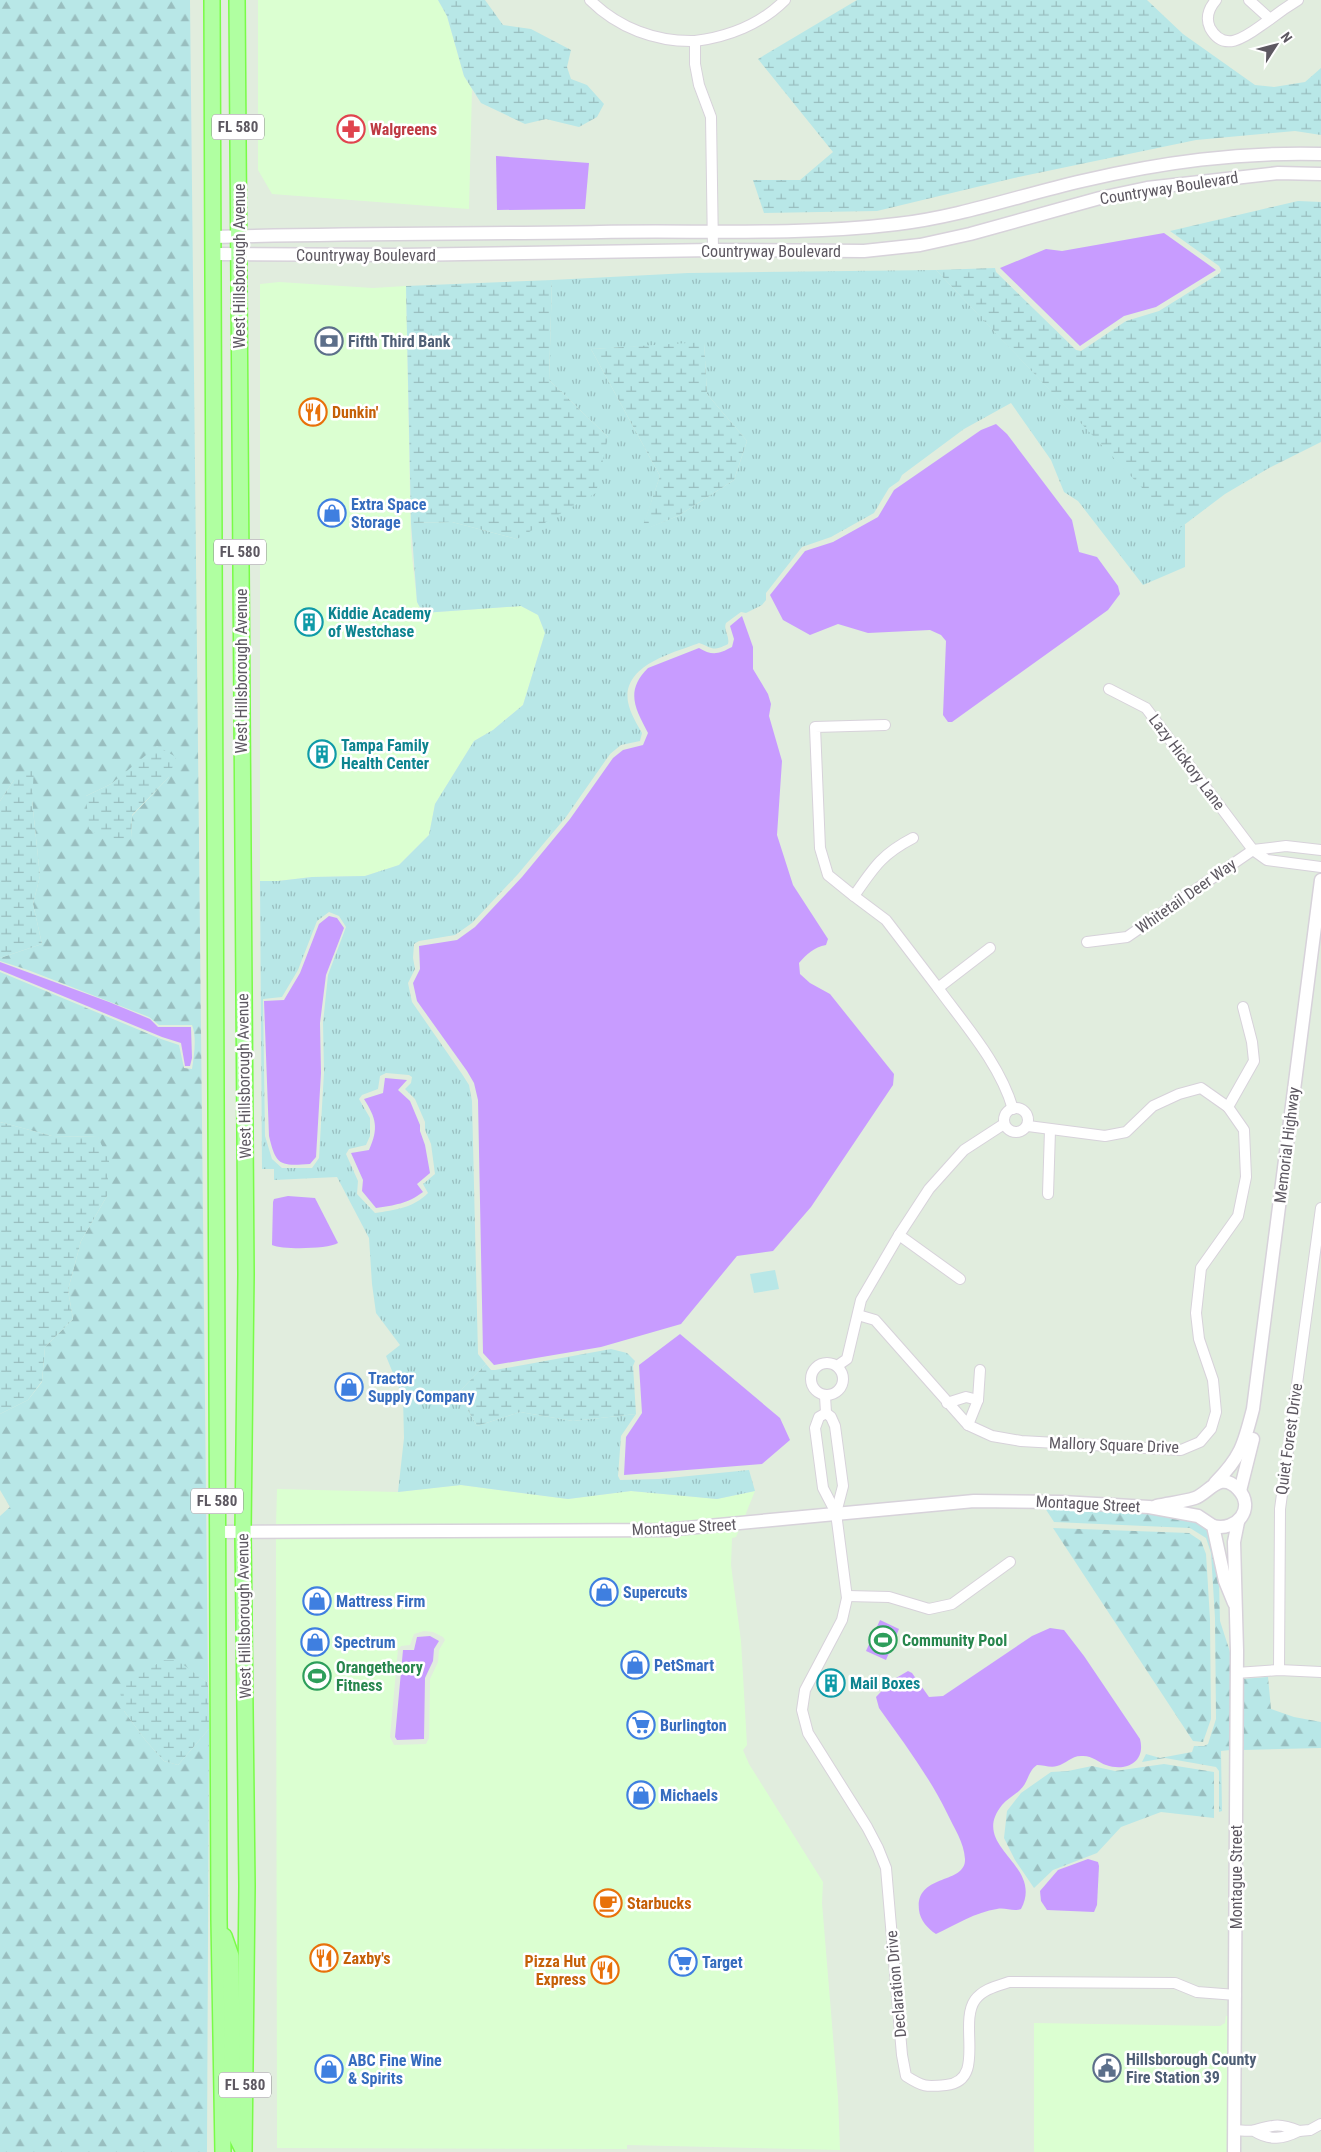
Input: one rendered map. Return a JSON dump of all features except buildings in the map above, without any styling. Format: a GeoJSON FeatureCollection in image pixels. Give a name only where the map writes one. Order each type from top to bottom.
{"type":"FeatureCollection","features":[{"type":"Feature","properties":{"kind":"main road","name":"West Hillsborough Avenue"},"geometry":{"type":"LineString","coordinates":[[212,0],[219,1920],[223,2152]]}},
{"type":"Feature","properties":{"kind":"main road","name":"West Hillsborough Avenue"},"geometry":{"type":"LineString","coordinates":[[237,0],[246,1274],[243,1532],[247,1886],[244,2152]]}},
{"type":"Feature","properties":{"kind":"main road"},"geometry":{"type":"LineString","coordinates":[[219,1920],[231,1956],[233,2130],[244,2152]]}},
{"type":"Feature","properties":{"kind":"street"},"geometry":{"type":"LineString","coordinates":[[590,0],[616,21],[656,38],[673,42],[695,42],[736,32],[759,20],[785,0]]}},
{"type":"Feature","properties":{"kind":"street"},"geometry":{"type":"LineString","coordinates":[[1216,0],[1208,14],[1208,22],[1217,36],[1232,41],[1243,38],[1298,0]]}},
{"type":"Feature","properties":{"kind":"street"},"geometry":{"type":"LineString","coordinates":[[1249,0],[1270,18]]}},
{"type":"Feature","properties":{"kind":"street"},"geometry":{"type":"LineString","coordinates":[[695,42],[695,64],[699,85],[711,117],[713,250]]}},
{"type":"Feature","properties":{"kind":"street","name":"Countryway Boulevard"},"geometry":{"type":"LineString","coordinates":[[213,236],[841,230],[900,224],[965,211],[1136,168],[1199,158],[1321,154]]}},
{"type":"Feature","properties":{"kind":"street","name":"Countryway Boulevard"},"geometry":{"type":"LineString","coordinates":[[213,254],[402,255],[713,250],[864,251],[920,245],[970,234],[1100,198],[1166,186],[1278,173],[1321,174]]}},
{"type":"Feature","properties":{"kind":"street"},"geometry":{"type":"LineString","coordinates":[[1062,186],[1067,208]]}},
{"type":"Feature","properties":{"kind":"street","name":"Lazy Hickory Lane"},"geometry":{"type":"LineString","coordinates":[[1109,689],[1146,708],[1253,850]]}},
{"type":"Feature","properties":{"kind":"street"},"geometry":{"type":"LineString","coordinates":[[885,725],[815,728],[820,848],[828,874],[886,920],[988,1058],[1008,1093],[1012,1109]]}},
{"type":"Feature","properties":{"kind":"street"},"geometry":{"type":"LineString","coordinates":[[854,896],[878,861],[893,848],[913,838]]}},
{"type":"Feature","properties":{"kind":"street","name":"Whitetail Deer Way"},"geometry":{"type":"LineString","coordinates":[[1087,942],[1127,937],[1253,850],[1286,846],[1321,850]]}},
{"type":"Feature","properties":{"kind":"street","name":"Whitetail Deer Way"},"geometry":{"type":"LineString","coordinates":[[1253,850],[1267,860],[1321,867]]}},
{"type":"Feature","properties":{"kind":"street","name":"Memorial Highway"},"geometry":{"type":"LineString","coordinates":[[1194,1498],[1216,1483],[1229,1470],[1242,1448],[1253,1410],[1321,880]]}},
{"type":"Feature","properties":{"kind":"street"},"geometry":{"type":"LineString","coordinates":[[938,988],[990,948]]}},
{"type":"Feature","properties":{"kind":"street"},"geometry":{"type":"LineString","coordinates":[[1228,1106],[1254,1061],[1252,1042],[1243,1007]]}},
{"type":"Feature","properties":{"kind":"street","name":"Mallory Square Drive"},"geometry":{"type":"LineString","coordinates":[[858,1315],[876,1320],[968,1425],[992,1436],[1049,1444],[1181,1450],[1200,1442],[1211,1429],[1216,1412],[1214,1380],[1199,1339],[1196,1313],[1200,1268],[1238,1216],[1246,1177],[1244,1130],[1228,1106],[1201,1088],[1178,1094],[1153,1106],[1126,1132],[1105,1136],[1028,1126],[1021,1132],[1013,1132],[1009,1131],[1004,1124]]}},
{"type":"Feature","properties":{"kind":"street"},"geometry":{"type":"LineString","coordinates":[[837,1366],[847,1359],[861,1300],[898,1235],[928,1189],[964,1150],[1004,1124],[1005,1116],[1012,1109],[1025,1111],[1029,1118],[1028,1126]]}},
{"type":"Feature","properties":{"kind":"street"},"geometry":{"type":"LineString","coordinates":[[1048,1194],[1050,1130]]}},
{"type":"Feature","properties":{"kind":"street","name":"Quiet Forest Drive"},"geometry":{"type":"LineString","coordinates":[[1279,1670],[1280,1509],[1321,1208]]}},
{"type":"Feature","properties":{"kind":"street"},"geometry":{"type":"LineString","coordinates":[[898,1235],[960,1279]]}},
{"type":"Feature","properties":{"kind":"street"},"geometry":{"type":"LineString","coordinates":[[828,1362],[837,1366],[842,1371],[844,1379],[838,1392],[825,1396],[814,1391],[810,1377],[816,1366],[828,1362]]}},
{"type":"Feature","properties":{"kind":"street"},"geometry":{"type":"LineString","coordinates":[[968,1425],[978,1400],[980,1370]]}},
{"type":"Feature","properties":{"kind":"street"},"geometry":{"type":"LineString","coordinates":[[825,1396],[826,1413],[835,1426],[843,1486],[836,1513]]}},
{"type":"Feature","properties":{"kind":"street"},"geometry":{"type":"LineString","coordinates":[[947,1403],[966,1397],[978,1400]]}},
{"type":"Feature","properties":{"kind":"street","name":"Memorial Highway"},"geometry":{"type":"LineString","coordinates":[[1238,1522],[1244,1508],[1244,1501],[1240,1491],[1254,1434],[1253,1410]]}},
{"type":"Feature","properties":{"kind":"street"},"geometry":{"type":"LineString","coordinates":[[826,1413],[819,1417],[815,1428],[823,1488],[836,1513]]}},
{"type":"Feature","properties":{"kind":"street"},"geometry":{"type":"LineString","coordinates":[[1216,1483],[1230,1484],[1240,1491]]}},
{"type":"Feature","properties":{"kind":"street","name":"Montague Street"},"geometry":{"type":"LineString","coordinates":[[1149,1507],[1194,1498]]}},
{"type":"Feature","properties":{"kind":"street","name":"Montague Street"},"geometry":{"type":"LineString","coordinates":[[218,1532],[665,1530],[974,1501],[1062,1502],[1149,1507],[1198,1516],[1213,1526],[1226,1581],[1234,1602]]}},
{"type":"Feature","properties":{"kind":"street","name":"Declaration Drive"},"geometry":{"type":"LineString","coordinates":[[836,1513],[846,1596],[842,1620],[805,1690],[802,1710],[808,1733],[867,1827],[886,1868],[902,2055],[906,2076],[922,2086],[956,2084],[963,2078],[970,2060],[968,2014],[976,1999],[988,1989],[1009,1982],[1175,1983],[1197,1992],[1236,1995]]}},
{"type":"Feature","properties":{"kind":"street"},"geometry":{"type":"LineString","coordinates":[[1213,1526],[1226,1528],[1238,1522]]}},
{"type":"Feature","properties":{"kind":"street","name":"Montague Street"},"geometry":{"type":"LineString","coordinates":[[1234,2152],[1236,1673],[1234,1602],[1236,1586],[1234,1542],[1238,1522]]}},
{"type":"Feature","properties":{"kind":"street"},"geometry":{"type":"LineString","coordinates":[[846,1596],[889,1597],[930,1609],[952,1604],[1010,1562]]}},
{"type":"Feature","properties":{"kind":"street"},"geometry":{"type":"LineString","coordinates":[[1236,1673],[1279,1670],[1321,1672]]}},
{"type":"Feature","properties":{"kind":"street"},"geometry":{"type":"LineString","coordinates":[[1235,2130],[1254,2131],[1264,2138],[1286,2137],[1299,2130],[1310,2130],[1321,2124]]}},
{"type":"Feature","properties":{"kind":"shaded area"},"geometry":{"type":"Polygon","coordinates":[[[258,0],[438,0],[447,16],[464,76],[472,89],[469,209],[272,194],[258,170],[258,0]]]}},
{"type":"Feature","properties":{"kind":"shaded area"},"geometry":{"type":"Polygon","coordinates":[[[496,156],[589,163],[585,209],[497,210],[496,156]]]}},
{"type":"Feature","properties":{"kind":"shaded area"},"geometry":{"type":"Polygon","coordinates":[[[1164,233],[1216,270],[1156,307],[1124,316],[1080,346],[1000,268],[1046,249],[1062,251],[1164,233]]]}},
{"type":"Feature","properties":{"kind":"shaded area"},"geometry":{"type":"Polygon","coordinates":[[[279,282],[373,288],[406,286],[411,547],[417,602],[423,613],[521,606],[538,615],[545,633],[523,705],[493,730],[474,741],[435,804],[429,835],[399,865],[365,876],[312,877],[260,881],[260,284],[279,282]]]}},
{"type":"Feature","properties":{"kind":"shaded area"},"geometry":{"type":"Polygon","coordinates":[[[996,424],[1007,434],[1072,520],[1079,552],[1097,557],[1118,586],[1120,594],[1108,610],[952,722],[948,722],[943,715],[946,641],[941,635],[930,630],[868,633],[838,624],[810,635],[783,620],[770,595],[805,551],[833,542],[878,517],[894,490],[981,430],[996,424]]]}},
{"type":"Feature","properties":{"kind":"shaded area"},"geometry":{"type":"Polygon","coordinates":[[[742,616],[753,647],[753,669],[768,694],[771,704],[769,716],[782,761],[777,835],[793,885],[828,939],[826,945],[814,949],[799,963],[800,974],[810,983],[830,994],[894,1074],[893,1085],[811,1207],[773,1251],[737,1256],[681,1324],[601,1347],[494,1365],[483,1353],[478,1100],[474,1083],[467,1071],[417,1001],[413,983],[420,969],[419,946],[457,940],[475,927],[522,877],[570,819],[613,758],[623,750],[643,745],[648,733],[636,708],[634,692],[636,684],[648,668],[699,648],[716,653],[732,647],[734,639],[730,626],[742,616]]]}},
{"type":"Feature","properties":{"kind":"shaded area"},"geometry":{"type":"Polygon","coordinates":[[[329,916],[337,918],[344,928],[326,975],[320,1023],[321,1073],[316,1157],[310,1164],[292,1165],[277,1159],[269,1136],[264,1001],[284,1000],[300,973],[319,924],[329,916]]]}},
{"type":"Feature","properties":{"kind":"shaded area"},"geometry":{"type":"Polygon","coordinates":[[[0,962],[109,1002],[150,1019],[158,1027],[191,1027],[192,1058],[190,1066],[185,1066],[181,1043],[162,1037],[0,970],[0,962]]]}},
{"type":"Feature","properties":{"kind":"shaded area"},"geometry":{"type":"Polygon","coordinates":[[[385,1078],[407,1080],[398,1090],[410,1101],[420,1125],[430,1173],[417,1184],[423,1192],[417,1196],[401,1203],[376,1208],[362,1191],[363,1180],[351,1153],[369,1150],[374,1135],[375,1123],[364,1099],[383,1093],[385,1078]]]}},
{"type":"Feature","properties":{"kind":"shaded area"},"geometry":{"type":"Polygon","coordinates":[[[288,1196],[315,1198],[338,1243],[325,1247],[305,1248],[286,1248],[272,1245],[273,1202],[274,1199],[288,1196]]]}},
{"type":"Feature","properties":{"kind":"shaded area"},"geometry":{"type":"Polygon","coordinates":[[[680,1334],[780,1418],[790,1440],[762,1464],[624,1475],[626,1437],[642,1413],[639,1365],[680,1334]]]}},
{"type":"Feature","properties":{"kind":"shaded area"},"geometry":{"type":"Polygon","coordinates":[[[461,1485],[568,1499],[631,1491],[717,1499],[755,1491],[744,1518],[665,1524],[276,1526],[277,1489],[398,1492],[461,1485]]]}},
{"type":"Feature","properties":{"kind":"shaded area"},"geometry":{"type":"Polygon","coordinates":[[[739,1530],[736,1537],[732,1538],[731,1565],[741,1641],[747,1745],[743,1750],[749,1764],[823,1882],[822,1903],[838,2097],[840,2150],[627,2145],[627,2149],[277,2148],[276,1538],[664,1536],[739,1530]],[[424,1631],[414,1634],[410,1645],[401,1646],[398,1649],[390,1737],[394,1745],[426,1744],[429,1738],[430,1679],[438,1662],[439,1650],[445,1640],[433,1632],[424,1631]]]}},
{"type":"Feature","properties":{"kind":"shaded area","name":"Community Pool"},"geometry":{"type":"Polygon","coordinates":[[[880,1620],[899,1629],[886,1660],[866,1651],[880,1620]]]}},
{"type":"Feature","properties":{"kind":"shaded area"},"geometry":{"type":"Polygon","coordinates":[[[1050,1628],[1064,1630],[1084,1656],[1140,1739],[1140,1754],[1133,1763],[1121,1767],[1106,1765],[1085,1756],[1074,1757],[1055,1767],[1037,1765],[1023,1787],[1002,1805],[994,1820],[994,1833],[999,1844],[1017,1867],[1023,1880],[1026,1893],[1021,1909],[1000,1909],[981,1913],[936,1934],[927,1927],[921,1917],[919,1910],[920,1898],[932,1884],[958,1873],[963,1867],[965,1859],[963,1847],[940,1799],[915,1759],[879,1708],[876,1697],[891,1681],[908,1671],[912,1673],[929,1697],[943,1696],[1032,1636],[1050,1628]]]}},
{"type":"Feature","properties":{"kind":"shaded area"},"geometry":{"type":"Polygon","coordinates":[[[430,1636],[439,1641],[434,1649],[433,1661],[425,1678],[424,1739],[397,1740],[395,1737],[403,1650],[414,1650],[417,1637],[430,1636]]]}},
{"type":"Feature","properties":{"kind":"shaded area"},"geometry":{"type":"Polygon","coordinates":[[[1088,1859],[1098,1862],[1099,1866],[1097,1905],[1094,1912],[1047,1910],[1041,1901],[1040,1891],[1058,1870],[1088,1859]]]}},
{"type":"Feature","properties":{"kind":"shaded area"},"geometry":{"type":"Polygon","coordinates":[[[1226,2016],[1230,2016],[1228,2152],[1034,2152],[1034,2023],[1220,2026],[1225,2023],[1226,2016]]]}},
{"type":"Feature","properties":{"kind":"green space"},"geometry":{"type":"Polygon","coordinates":[[[0,0],[190,0],[208,1683],[177,1661],[124,1711],[146,1741],[164,1761],[178,1765],[209,1729],[207,2152],[0,2152],[0,1516],[10,1507],[0,1490],[0,1414],[28,1400],[42,1382],[45,1347],[73,1319],[68,1290],[81,1241],[107,1196],[98,1137],[52,1136],[0,1122],[0,972],[179,1045],[184,1068],[192,1069],[195,1041],[192,1025],[159,1025],[149,1017],[0,961],[0,958],[42,944],[33,904],[40,876],[32,800],[14,780],[0,801],[0,0]],[[134,767],[111,784],[86,796],[131,838],[132,816],[169,777],[134,767]]]}},
{"type":"Feature","properties":{"kind":"green space"},"geometry":{"type":"Polygon","coordinates":[[[438,0],[485,0],[503,25],[531,29],[571,50],[567,67],[571,79],[587,85],[604,104],[597,117],[579,127],[546,119],[525,124],[481,103],[464,76],[447,16],[438,0]]]}},
{"type":"Feature","properties":{"kind":"green space"},"geometry":{"type":"Polygon","coordinates":[[[857,0],[1147,0],[1183,34],[1255,85],[1274,87],[1305,82],[1321,68],[1321,135],[1295,131],[1196,140],[1014,178],[877,211],[764,213],[753,180],[800,180],[833,152],[758,59],[857,0]]]}},
{"type":"Feature","properties":{"kind":"green space"},"geometry":{"type":"Polygon","coordinates":[[[1298,201],[1321,202],[1321,442],[1269,468],[1225,494],[1180,528],[936,270],[995,268],[996,272],[1076,350],[1081,351],[1126,321],[1159,311],[1220,273],[1219,266],[1170,231],[1298,201]]]}},
{"type":"Feature","properties":{"kind":"green space"},"geometry":{"type":"Polygon","coordinates":[[[936,270],[1180,527],[1185,524],[1185,567],[1143,585],[1078,501],[1064,492],[1051,460],[1011,403],[964,429],[902,475],[899,481],[889,488],[874,513],[831,537],[802,547],[766,593],[766,600],[762,605],[746,613],[741,612],[726,623],[728,644],[715,649],[699,643],[676,651],[651,662],[633,679],[628,689],[628,702],[642,733],[640,741],[621,745],[610,754],[566,817],[518,874],[472,923],[455,935],[419,941],[414,944],[413,958],[415,969],[408,983],[412,1002],[469,1085],[472,1101],[478,1354],[486,1364],[458,1393],[477,1426],[520,1412],[573,1421],[636,1414],[621,1436],[618,1476],[620,1480],[659,1479],[749,1470],[755,1491],[717,1499],[631,1491],[568,1499],[461,1485],[398,1492],[404,1438],[403,1398],[386,1356],[400,1345],[376,1313],[369,1238],[337,1177],[274,1180],[274,1169],[262,1169],[260,881],[312,877],[365,876],[399,865],[429,835],[435,804],[474,741],[493,730],[523,705],[545,633],[538,615],[521,606],[423,613],[417,602],[411,523],[452,522],[517,539],[608,437],[549,380],[552,280],[688,273],[936,270]],[[704,343],[591,349],[660,476],[642,530],[678,516],[734,480],[747,441],[707,394],[704,343]],[[329,912],[317,921],[298,970],[282,997],[263,999],[265,1136],[272,1159],[282,1168],[312,1168],[319,1158],[324,1072],[323,1023],[328,975],[346,927],[339,916],[329,912]],[[386,1073],[380,1076],[378,1089],[362,1095],[359,1099],[370,1118],[370,1136],[366,1145],[349,1149],[346,1154],[358,1181],[357,1194],[375,1213],[397,1209],[416,1202],[428,1193],[423,1184],[435,1174],[431,1144],[425,1130],[425,1122],[415,1099],[405,1089],[411,1083],[412,1077],[409,1075],[386,1073]]]}},
{"type":"Feature","properties":{"kind":"green space"},"geometry":{"type":"Polygon","coordinates":[[[552,280],[549,380],[608,437],[596,493],[517,539],[452,522],[411,523],[406,286],[552,280]]]}},
{"type":"Feature","properties":{"kind":"green space"},"geometry":{"type":"Polygon","coordinates":[[[704,342],[707,394],[747,441],[734,480],[678,516],[641,531],[660,476],[591,349],[704,342]]]}},
{"type":"Feature","properties":{"kind":"green space"},"geometry":{"type":"Polygon","coordinates":[[[157,746],[176,757],[169,777],[132,815],[131,838],[121,849],[89,829],[86,796],[111,784],[157,746]]]}},
{"type":"Feature","properties":{"kind":"green space"},"geometry":{"type":"Polygon","coordinates":[[[34,769],[32,800],[40,876],[33,904],[42,944],[0,958],[0,801],[14,780],[34,769]]]}},
{"type":"Feature","properties":{"kind":"green space"},"geometry":{"type":"Polygon","coordinates":[[[0,1122],[52,1136],[98,1137],[109,1161],[107,1196],[81,1241],[68,1290],[73,1319],[45,1347],[42,1381],[28,1400],[0,1414],[0,1122]]]}},
{"type":"Feature","properties":{"kind":"green space"},"geometry":{"type":"Polygon","coordinates":[[[775,1270],[779,1289],[754,1293],[750,1274],[775,1270]]]}},
{"type":"Feature","properties":{"kind":"green space"},"geometry":{"type":"Polygon","coordinates":[[[611,1349],[627,1353],[635,1361],[633,1366],[636,1414],[573,1421],[520,1412],[477,1426],[458,1393],[486,1364],[491,1370],[495,1370],[611,1349]]]}},
{"type":"Feature","properties":{"kind":"green space"},"geometry":{"type":"Polygon","coordinates":[[[1045,1508],[1130,1511],[1176,1517],[1194,1522],[1206,1528],[1219,1582],[1220,1621],[1230,1652],[1230,1750],[1221,1751],[1222,1811],[1219,1812],[1219,1771],[1216,1767],[1165,1758],[1142,1762],[1146,1754],[1160,1758],[1192,1752],[1194,1746],[1208,1744],[1216,1719],[1215,1618],[1211,1553],[1206,1538],[1190,1528],[1054,1522],[1045,1508]]]}},
{"type":"Feature","properties":{"kind":"green space"},"geometry":{"type":"Polygon","coordinates":[[[1053,1528],[1189,1533],[1201,1541],[1206,1554],[1210,1619],[1211,1719],[1203,1742],[1193,1741],[1053,1528]]]}},
{"type":"Feature","properties":{"kind":"green space"},"geometry":{"type":"Polygon","coordinates":[[[163,1660],[177,1660],[208,1683],[209,1729],[178,1765],[164,1761],[146,1741],[124,1711],[120,1692],[127,1683],[163,1660]]]}},
{"type":"Feature","properties":{"kind":"green space"},"geometry":{"type":"Polygon","coordinates":[[[1268,1677],[1271,1709],[1294,1717],[1321,1722],[1321,1748],[1242,1750],[1242,1679],[1268,1677]]]}},
{"type":"Feature","properties":{"kind":"green space"},"geometry":{"type":"Polygon","coordinates":[[[1164,1764],[1214,1772],[1214,1818],[1161,1812],[1121,1827],[1097,1853],[1053,1870],[1034,1888],[1015,1860],[1004,1838],[1007,1811],[1021,1793],[1051,1772],[1092,1766],[1115,1771],[1164,1764]]]}},
{"type":"Feature","properties":{"kind":"place","name":"Walgreens"},"geometry":{"type":"Point","coordinates":[351,129]}},
{"type":"Feature","properties":{"kind":"place","name":"Fifth Third Bank"},"geometry":{"type":"Point","coordinates":[329,341]}},
{"type":"Feature","properties":{"kind":"place","name":"Dunkin'"},"geometry":{"type":"Point","coordinates":[313,412]}},
{"type":"Feature","properties":{"kind":"place","name":"Extra Space Storage"},"geometry":{"type":"Point","coordinates":[332,513]}},
{"type":"Feature","properties":{"kind":"place","name":"Kiddie Academy of Westchase"},"geometry":{"type":"Point","coordinates":[309,622]}},
{"type":"Feature","properties":{"kind":"place","name":"Tampa Family Health Center"},"geometry":{"type":"Point","coordinates":[322,754]}},
{"type":"Feature","properties":{"kind":"place","name":"Tractor Supply Company"},"geometry":{"type":"Point","coordinates":[349,1387]}},
{"type":"Feature","properties":{"kind":"place","name":"Supercuts"},"geometry":{"type":"Point","coordinates":[604,1592]}},
{"type":"Feature","properties":{"kind":"place","name":"Mattress Firm"},"geometry":{"type":"Point","coordinates":[317,1601]}},
{"type":"Feature","properties":{"kind":"place","name":"Community Pool"},"geometry":{"type":"Point","coordinates":[883,1640]}},
{"type":"Feature","properties":{"kind":"place","name":"Spectrum"},"geometry":{"type":"Point","coordinates":[315,1642]}},
{"type":"Feature","properties":{"kind":"place","name":"PetSmart"},"geometry":{"type":"Point","coordinates":[635,1665]}},
{"type":"Feature","properties":{"kind":"place","name":"Orangetheory Fitness"},"geometry":{"type":"Point","coordinates":[317,1676]}},
{"type":"Feature","properties":{"kind":"place","name":"Mail Boxes"},"geometry":{"type":"Point","coordinates":[831,1683]}},
{"type":"Feature","properties":{"kind":"place","name":"Burlington"},"geometry":{"type":"Point","coordinates":[641,1725]}},
{"type":"Feature","properties":{"kind":"place","name":"Michaels"},"geometry":{"type":"Point","coordinates":[641,1795]}},
{"type":"Feature","properties":{"kind":"place","name":"Starbucks"},"geometry":{"type":"Point","coordinates":[608,1903]}},
{"type":"Feature","properties":{"kind":"place","name":"Zaxby's"},"geometry":{"type":"Point","coordinates":[324,1958]}},
{"type":"Feature","properties":{"kind":"place","name":"Target"},"geometry":{"type":"Point","coordinates":[683,1962]}},
{"type":"Feature","properties":{"kind":"place","name":"Pizza Hut Express"},"geometry":{"type":"Point","coordinates":[605,1970]}},
{"type":"Feature","properties":{"kind":"place","name":"Hillsborough County Fire Station 39"},"geometry":{"type":"Point","coordinates":[1107,2068]}},
{"type":"Feature","properties":{"kind":"place","name":"ABC Fine Wine & Spirits"},"geometry":{"type":"Point","coordinates":[329,2069]}}]}
